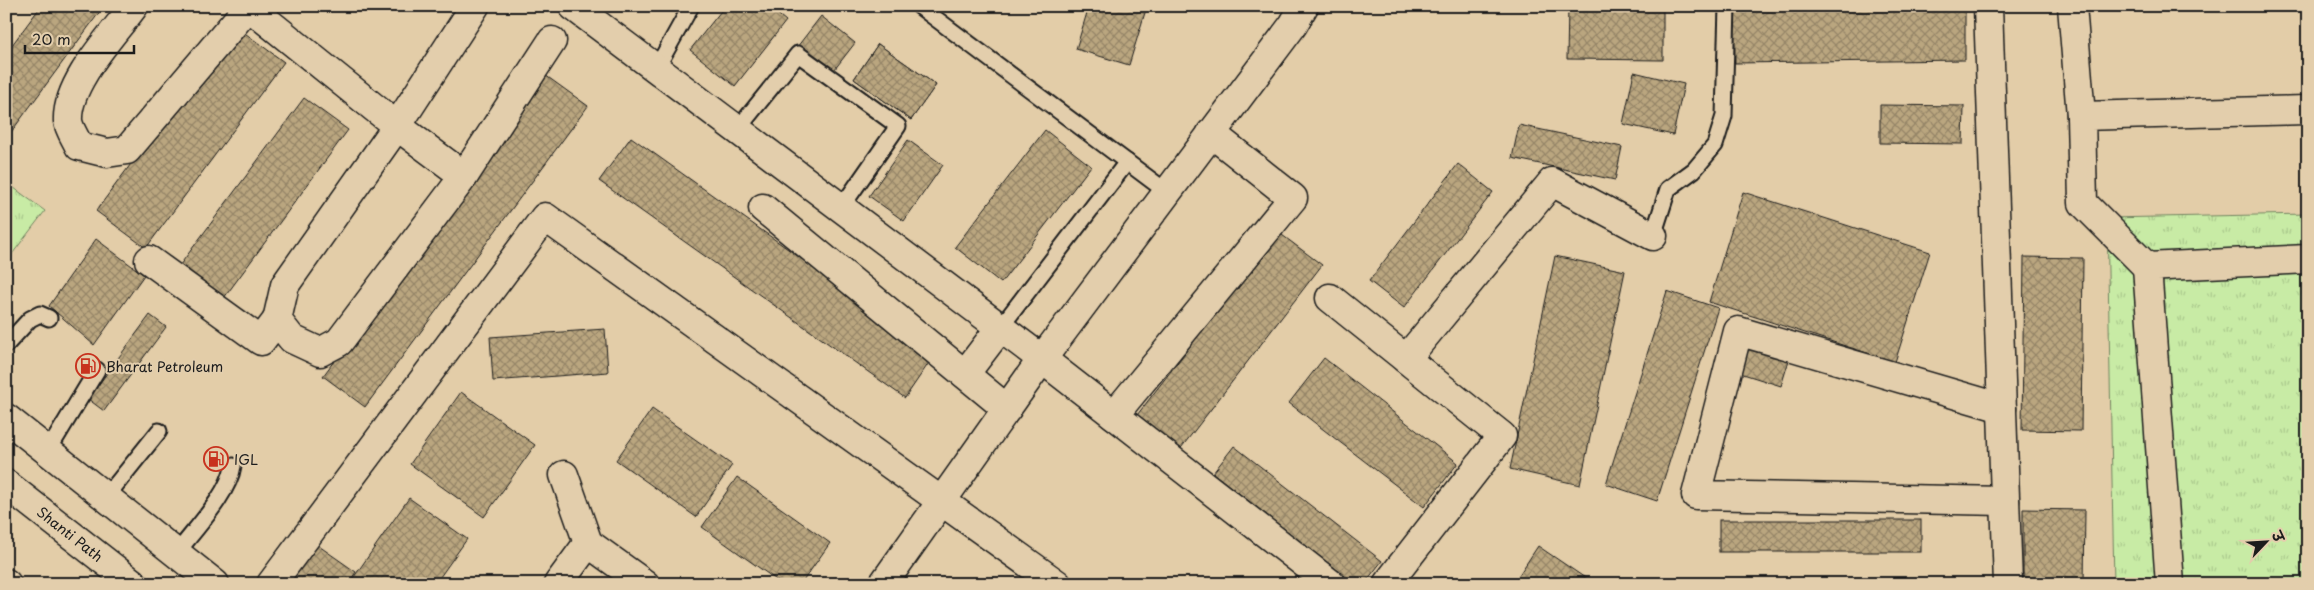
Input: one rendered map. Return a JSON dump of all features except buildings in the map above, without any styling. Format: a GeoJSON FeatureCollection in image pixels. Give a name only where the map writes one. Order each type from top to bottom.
{"type":"FeatureCollection","features":[{"type":"Feature","properties":{"kind":"street"},"geometry":{"type":"LineString","coordinates":[[134,6],[91,64],[71,96],[68,123],[79,146],[107,153],[127,150],[248,6],[397,126],[464,176]]}},
{"type":"Feature","properties":{"kind":"street"},"geometry":{"type":"LineString","coordinates":[[149,260],[261,341],[277,320],[285,285],[397,126],[475,6]]}},
{"type":"Feature","properties":{"kind":"street"},"geometry":{"type":"LineString","coordinates":[[573,6],[1042,360],[1331,584]]}},
{"type":"Feature","properties":{"kind":"street"},"geometry":{"type":"LineString","coordinates":[[883,584],[1007,408],[1293,25],[1304,6]]}},
{"type":"Feature","properties":{"kind":"street"},"geometry":{"type":"LineString","coordinates":[[1988,6],[2008,584]]}},
{"type":"Feature","properties":{"kind":"street"},"geometry":{"type":"LineString","coordinates":[[2072,6],[2081,116],[2083,203],[2148,267],[2170,584]]}},
{"type":"Feature","properties":{"kind":"street"},"geometry":{"type":"LineString","coordinates":[[277,320],[292,339],[320,352],[339,342],[464,176],[552,41]]}},
{"type":"Feature","properties":{"kind":"street"},"geometry":{"type":"LineString","coordinates":[[2081,116],[2305,110]]}},
{"type":"Feature","properties":{"kind":"street"},"geometry":{"type":"LineString","coordinates":[[1114,415],[1293,198],[1211,133]]}},
{"type":"Feature","properties":{"kind":"street"},"geometry":{"type":"LineString","coordinates":[[1406,359],[1552,182],[1653,236]]}},
{"type":"Feature","properties":{"kind":"street"},"geometry":{"type":"LineString","coordinates":[[763,208],[1007,408]]}},
{"type":"Feature","properties":{"kind":"street"},"geometry":{"type":"LineString","coordinates":[[271,584],[545,217],[1057,584]]}},
{"type":"Feature","properties":{"kind":"street"},"geometry":{"type":"LineString","coordinates":[[2148,267],[2308,259]]}},
{"type":"Feature","properties":{"kind":"street"},"geometry":{"type":"LineString","coordinates":[[1330,298],[1502,436],[1387,584]]}},
{"type":"Feature","properties":{"kind":"street"},"geometry":{"type":"LineString","coordinates":[[965,374],[1000,328]]}},
{"type":"Feature","properties":{"kind":"street"},"geometry":{"type":"LineString","coordinates":[[2002,408],[1738,332],[1696,496],[2005,502]]}},
{"type":"Feature","properties":{"kind":"street"},"geometry":{"type":"LineString","coordinates":[[6,418],[215,584]]}},
{"type":"Feature","properties":{"kind":"street"},"geometry":{"type":"LineString","coordinates":[[564,475],[588,543],[645,584]]}},
{"type":"Feature","properties":{"kind":"street","name":"Shanti Path"},"geometry":{"type":"LineString","coordinates":[[6,484],[134,584]]}},
{"type":"Feature","properties":{"kind":"street"},"geometry":{"type":"LineString","coordinates":[[558,584],[588,543]]}},
{"type":"Feature","properties":{"kind":"lane"},"geometry":{"type":"LineString","coordinates":[[656,69],[691,6]]}},
{"type":"Feature","properties":{"kind":"lane"},"geometry":{"type":"LineString","coordinates":[[920,6],[1167,192]]}},
{"type":"Feature","properties":{"kind":"lane"},"geometry":{"type":"LineString","coordinates":[[1653,236],[1668,189],[1694,170],[1715,144],[1724,116],[1727,6]]}},
{"type":"Feature","properties":{"kind":"lane"},"geometry":{"type":"LineString","coordinates":[[737,130],[798,54],[898,126],[841,208]]}},
{"type":"Feature","properties":{"kind":"lane"},"geometry":{"type":"LineString","coordinates":[[1000,328],[1127,162]]}},
{"type":"Feature","properties":{"kind":"lane"},"geometry":{"type":"LineString","coordinates":[[6,345],[30,319],[40,314],[49,318]]}},
{"type":"Feature","properties":{"kind":"lane"},"geometry":{"type":"LineString","coordinates":[[48,451],[97,370]]}},
{"type":"Feature","properties":{"kind":"lane"},"geometry":{"type":"LineString","coordinates":[[106,497],[158,431]]}},
{"type":"Feature","properties":{"kind":"lane"},"geometry":{"type":"LineString","coordinates":[[177,553],[220,495],[231,476],[233,466]]}},
{"type":"Feature","properties":{"kind":"green space"},"geometry":{"type":"Polygon","coordinates":[[[6,182],[45,211],[6,262],[6,182]]]}},
{"type":"Feature","properties":{"kind":"green space"},"geometry":{"type":"Polygon","coordinates":[[[2308,214],[2308,584],[2114,584],[2107,218],[2308,214]]]}},
{"type":"Feature","properties":{"kind":"place","name":"Bharat Petroleum"},"geometry":{"type":"Point","coordinates":[88,366]}},
{"type":"Feature","properties":{"kind":"place","name":"IGL"},"geometry":{"type":"Point","coordinates":[216,459]}}]}
